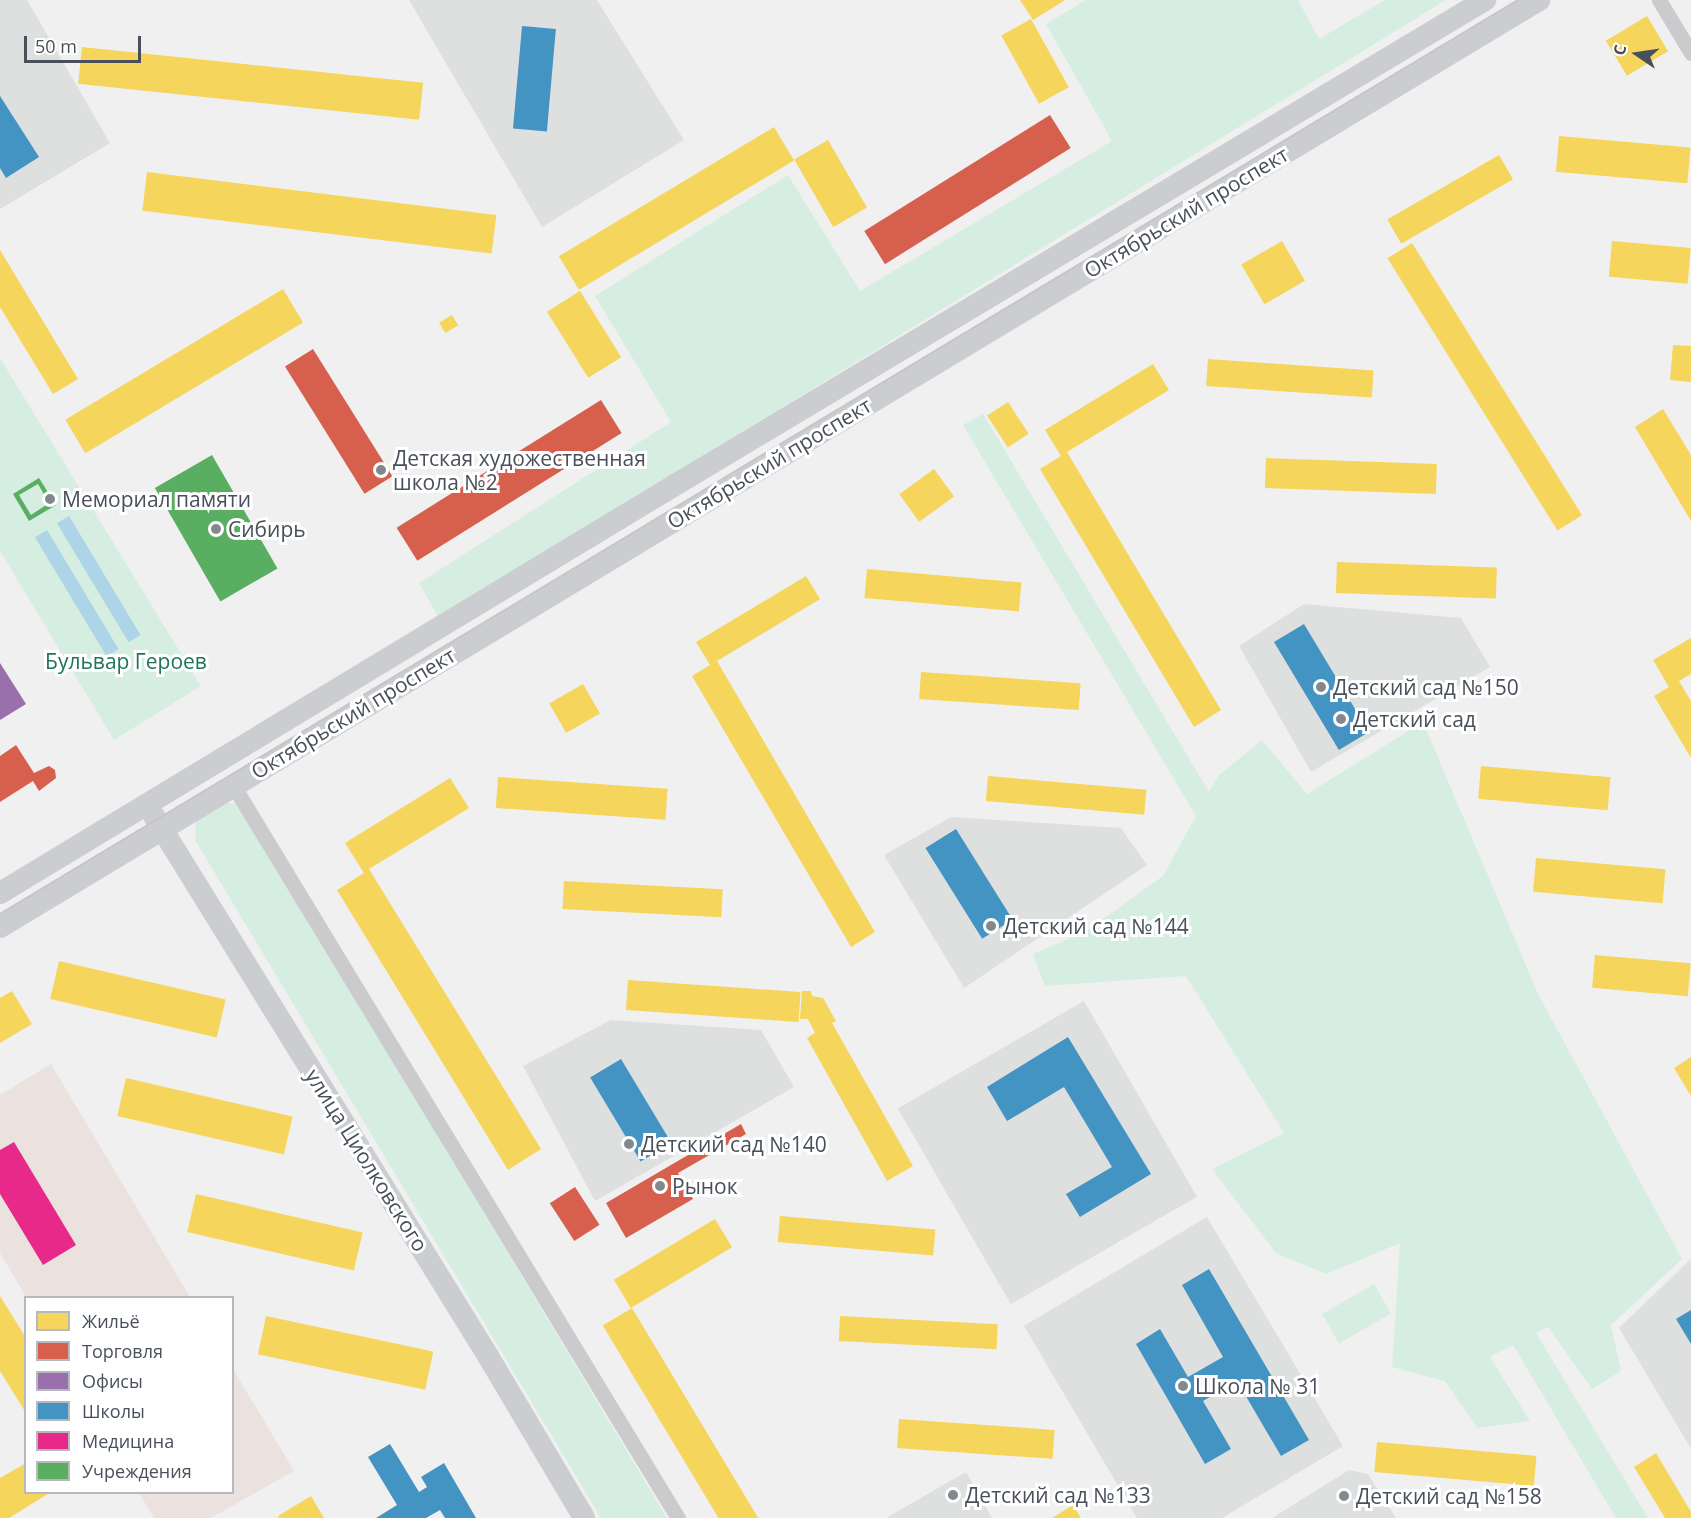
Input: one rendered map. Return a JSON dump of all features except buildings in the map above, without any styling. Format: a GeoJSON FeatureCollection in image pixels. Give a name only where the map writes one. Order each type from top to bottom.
{"type":"FeatureCollection","features":[{"type":"Feature","properties":{"kind":"main road","name":"Октябрьский проспект"},"geometry":{"type":"LineString","coordinates":[[0,893],[1485,0]]}},
{"type":"Feature","properties":{"kind":"main road","name":"Октябрьский проспект"},"geometry":{"type":"LineString","coordinates":[[0,927],[1539,0]]}},
{"type":"Feature","properties":{"kind":"main road","name":"улица Циолковского"},"geometry":{"type":"LineString","coordinates":[[147,804],[488,1356],[584,1518]]}},
{"type":"Feature","properties":{"kind":"street"},"geometry":{"type":"LineString","coordinates":[[1659,0],[1691,52]]}},
{"type":"Feature","properties":{"kind":"street"},"geometry":{"type":"LineString","coordinates":[[233,785],[678,1518]]}},
{"type":"Feature","properties":{"kind":"shaded area"},"geometry":{"type":"Polygon","coordinates":[[[0,0],[27,0],[110,143],[0,209],[0,0]]]}},
{"type":"Feature","properties":{"kind":"shaded area"},"geometry":{"type":"Polygon","coordinates":[[[409,0],[597,0],[684,140],[542,227],[409,0]]]}},
{"type":"Feature","properties":{"kind":"shaded area","name":"Детский сад"},"geometry":{"type":"Polygon","coordinates":[[[1304,604],[1461,618],[1490,667],[1311,772],[1239,646],[1304,604]]]}},
{"type":"Feature","properties":{"kind":"shaded area","name":"Детский сад №144"},"geometry":{"type":"Polygon","coordinates":[[[951,817],[1121,828],[1147,865],[964,988],[884,855],[951,817]]]}},
{"type":"Feature","properties":{"kind":"shaded area"},"geometry":{"type":"Polygon","coordinates":[[[1084,1001],[1197,1197],[1011,1304],[898,1108],[1084,1001]]]}},
{"type":"Feature","properties":{"kind":"shaded area","name":"Детский сад №140"},"geometry":{"type":"Polygon","coordinates":[[[611,1020],[761,1030],[794,1087],[595,1201],[523,1066],[611,1020]]]}},
{"type":"Feature","properties":{"kind":"shaded area"},"geometry":{"type":"Polygon","coordinates":[[[51,1064],[189,1296],[25,1296],[0,1253],[0,1095],[51,1064]]]}},
{"type":"Feature","properties":{"kind":"shaded area","name":"Школа № 31"},"geometry":{"type":"Polygon","coordinates":[[[1207,1217],[1343,1446],[1222,1518],[1137,1518],[1024,1326],[1207,1217]]]}},
{"type":"Feature","properties":{"kind":"shaded area"},"geometry":{"type":"Polygon","coordinates":[[[1691,1259],[1691,1449],[1619,1328],[1691,1259]]]}},
{"type":"Feature","properties":{"kind":"shaded area"},"geometry":{"type":"Polygon","coordinates":[[[234,1371],[294,1471],[211,1518],[154,1518],[140,1494],[234,1494],[234,1371]]]}},
{"type":"Feature","properties":{"kind":"shaded area","name":"Детский сад №158"},"geometry":{"type":"Polygon","coordinates":[[[1349,1470],[1368,1474],[1396,1518],[1272,1518],[1349,1470]]]}},
{"type":"Feature","properties":{"kind":"shaded area","name":"Детский сад №133"},"geometry":{"type":"Polygon","coordinates":[[[966,1472],[992,1518],[886,1518],[966,1472]]]}},
{"type":"Feature","properties":{"kind":"green space"},"geometry":{"type":"Polygon","coordinates":[[[1086,0],[1298,0],[1319,39],[1385,0],[1446,0],[439,618],[419,583],[671,422],[595,296],[788,175],[860,291],[1112,141],[1046,24],[1086,0]]]}},
{"type":"Feature","properties":{"kind":"green space","name":"Бульвар Героев"},"geometry":{"type":"Polygon","coordinates":[[[0,358],[201,686],[114,740],[0,551],[0,358]]]}},
{"type":"Feature","properties":{"kind":"green space"},"geometry":{"type":"Polygon","coordinates":[[[983,414],[1209,792],[1218,776],[1262,740],[1307,794],[1423,722],[1538,994],[1682,1259],[1611,1325],[1621,1371],[1592,1389],[1548,1327],[1536,1333],[1648,1518],[1616,1518],[1513,1345],[1490,1357],[1530,1421],[1477,1428],[1445,1381],[1392,1367],[1400,1243],[1326,1274],[1276,1253],[1212,1169],[1284,1133],[1186,976],[1045,986],[1033,954],[1088,930],[1163,876],[1196,816],[963,425],[983,414]]]}},
{"type":"Feature","properties":{"kind":"green space"},"geometry":{"type":"Polygon","coordinates":[[[226,802],[235,804],[242,811],[667,1518],[601,1518],[195,840],[196,821],[226,802]]]}},
{"type":"Feature","properties":{"kind":"green space"},"geometry":{"type":"Polygon","coordinates":[[[1374,1284],[1391,1313],[1339,1343],[1322,1314],[1374,1284]]]}},
{"type":"Feature","properties":{"kind":"water"},"geometry":{"type":"Polygon","coordinates":[[[69,516],[141,635],[129,642],[57,523],[69,516]]]}},
{"type":"Feature","properties":{"kind":"water"},"geometry":{"type":"Polygon","coordinates":[[[47,530],[119,649],[107,656],[35,537],[47,530]]]}},
{"type":"Feature","properties":{"kind":"tram line"},"geometry":{"type":"LineString","coordinates":[[0,914],[1518,0]]}},
{"type":"Feature","properties":{"kind":"place","name":"Детская художественная школа №2"},"geometry":{"type":"Point","coordinates":[381,470]}},
{"type":"Feature","properties":{"kind":"place","name":"Мемориал памяти"},"geometry":{"type":"Point","coordinates":[50,499]}},
{"type":"Feature","properties":{"kind":"place","name":"Сибирь"},"geometry":{"type":"Point","coordinates":[216,529]}},
{"type":"Feature","properties":{"kind":"place","name":"Детский сад №150"},"geometry":{"type":"Point","coordinates":[1321,687]}},
{"type":"Feature","properties":{"kind":"place","name":"Детский сад"},"geometry":{"type":"Point","coordinates":[1341,719]}},
{"type":"Feature","properties":{"kind":"place","name":"Детский сад №144"},"geometry":{"type":"Point","coordinates":[991,926]}},
{"type":"Feature","properties":{"kind":"place","name":"Детский сад №140"},"geometry":{"type":"Point","coordinates":[629,1144]}},
{"type":"Feature","properties":{"kind":"place","name":"Рынок"},"geometry":{"type":"Point","coordinates":[660,1186]}},
{"type":"Feature","properties":{"kind":"place","name":"Школа № 31"},"geometry":{"type":"Point","coordinates":[1183,1386]}},
{"type":"Feature","properties":{"kind":"place","name":"Детский сад №133"},"geometry":{"type":"Point","coordinates":[953,1495]}},
{"type":"Feature","properties":{"kind":"place","name":"Детский сад №158"},"geometry":{"type":"Point","coordinates":[1344,1496]}}]}
